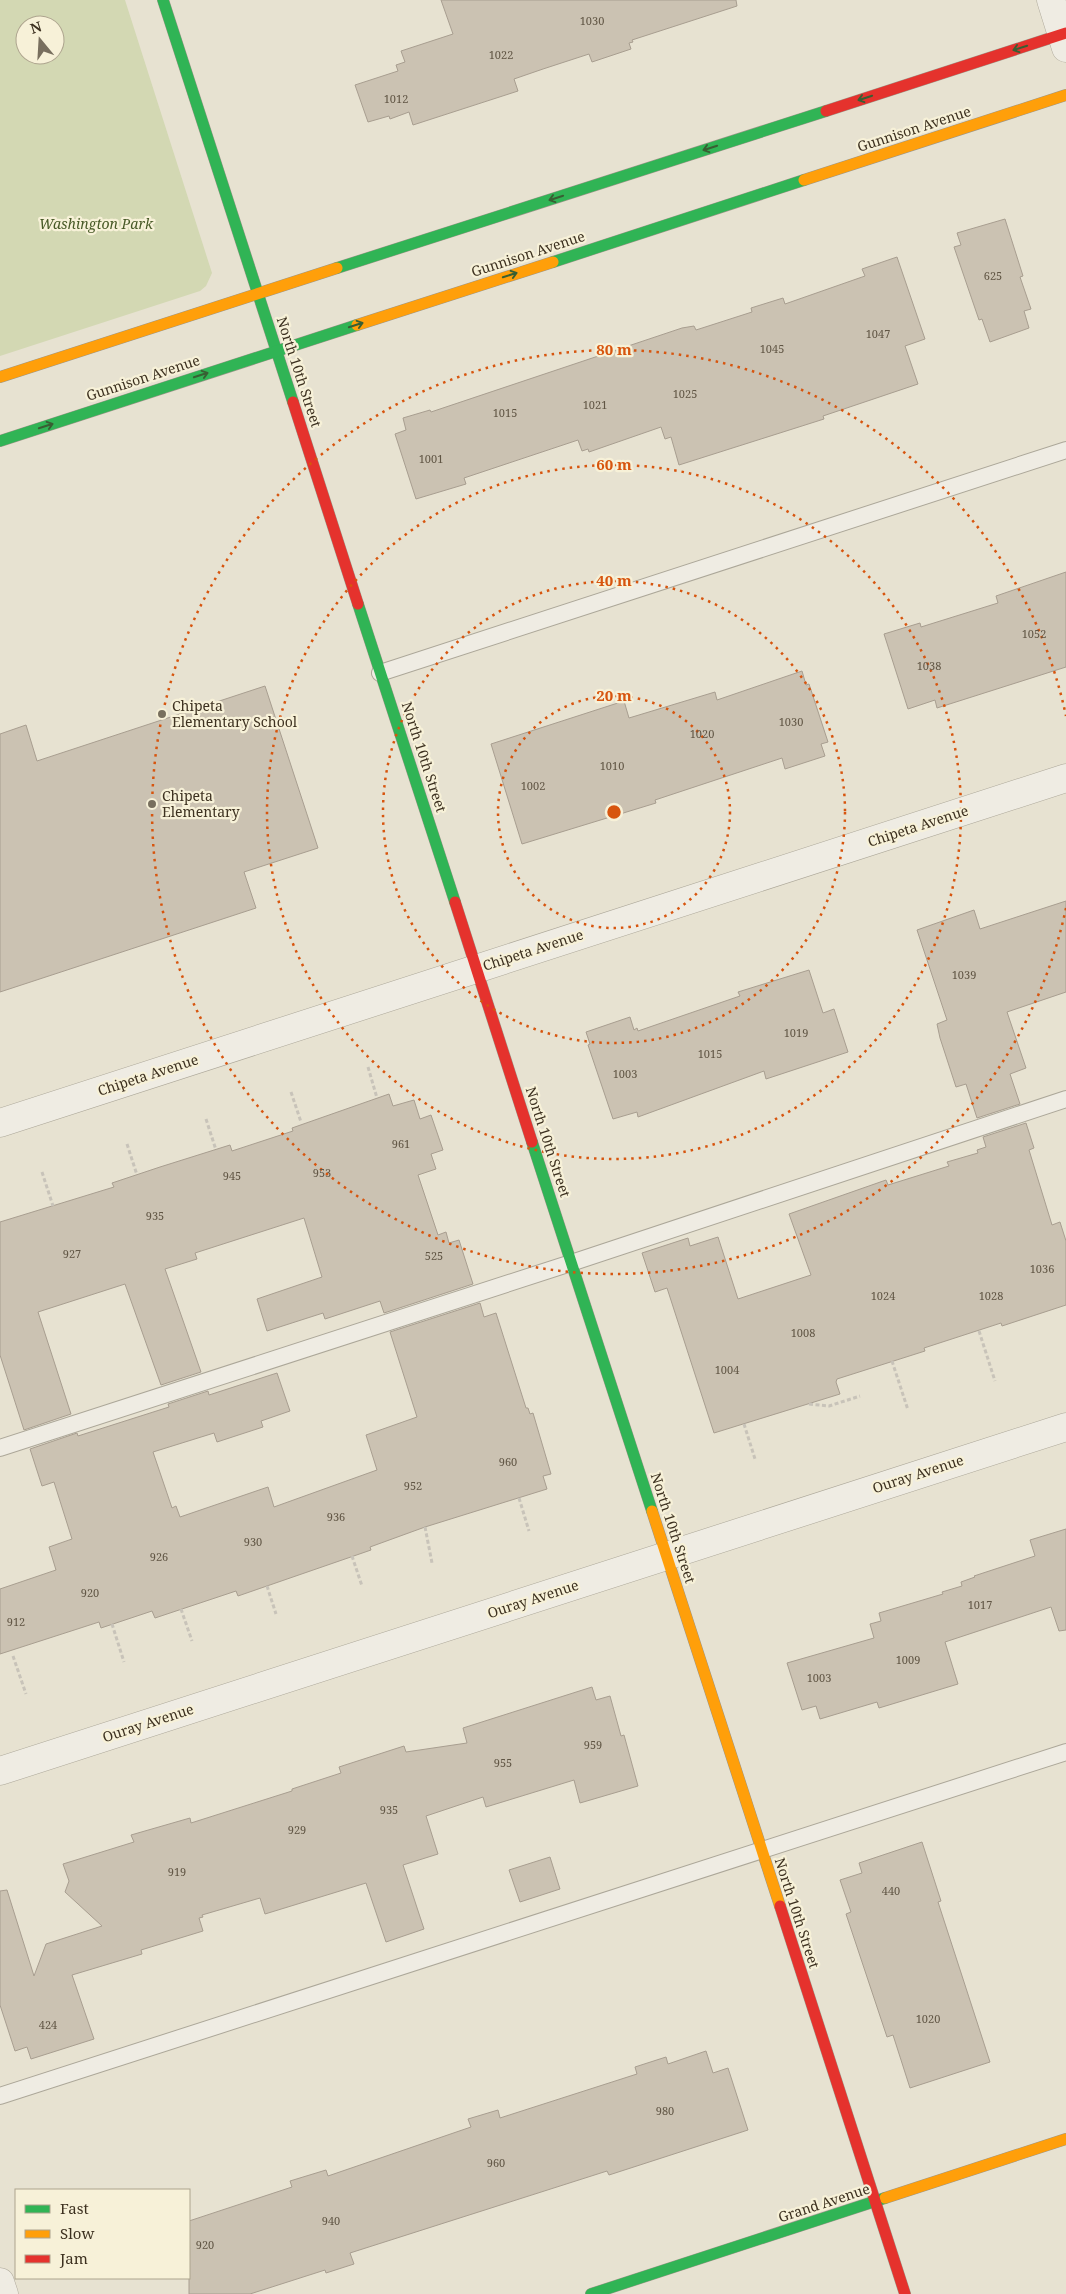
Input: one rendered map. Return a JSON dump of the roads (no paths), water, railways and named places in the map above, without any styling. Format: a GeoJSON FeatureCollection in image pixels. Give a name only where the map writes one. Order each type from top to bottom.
{"type":"FeatureCollection","features":[{"type":"Feature","properties":{"kind":"street","name":"North 10th Street"},"geometry":{"type":"LineString","coordinates":[[163,0],[904,2294]]}},
{"type":"Feature","properties":{"kind":"street"},"geometry":{"type":"LineString","coordinates":[[0,378],[258,294],[1065,38],[1051,0]]}},
{"type":"Feature","properties":{"kind":"street","name":"Gunnison Avenue"},"geometry":{"type":"LineString","coordinates":[[0,441],[1066,95]]}},
{"type":"Feature","properties":{"kind":"street","name":"Chipeta Avenue"},"geometry":{"type":"LineString","coordinates":[[0,1123],[1066,778]]}},
{"type":"Feature","properties":{"kind":"street","name":"Ouray Avenue"},"geometry":{"type":"LineString","coordinates":[[0,1771],[1066,1426]]}},
{"type":"Feature","properties":{"kind":"street","name":"Grand Avenue"},"geometry":{"type":"LineString","coordinates":[[591,2294],[1066,2139]]}},
{"type":"Feature","properties":{"kind":"street"},"geometry":{"type":"LineString","coordinates":[[0,2282],[4,2294]]}},
{"type":"Feature","properties":{"kind":"lane"},"geometry":{"type":"LineString","coordinates":[[380,673],[1066,450]]}},
{"type":"Feature","properties":{"kind":"lane"},"geometry":{"type":"LineString","coordinates":[[0,1448],[571,1263],[1066,1098]]}},
{"type":"Feature","properties":{"kind":"lane"},"geometry":{"type":"LineString","coordinates":[[0,2096],[1066,1752]]}},
{"type":"Feature","properties":{"kind":"place","name":"Chipeta Elementary School"},"geometry":{"type":"Point","coordinates":[162,714]}},
{"type":"Feature","properties":{"kind":"place","name":"Chipeta Elementary"},"geometry":{"type":"Point","coordinates":[152,804]}},
{"type":"Feature","properties":{"kind":"park label","name":"Washington Park"},"geometry":{"type":"Point","coordinates":[96,224]}}]}
